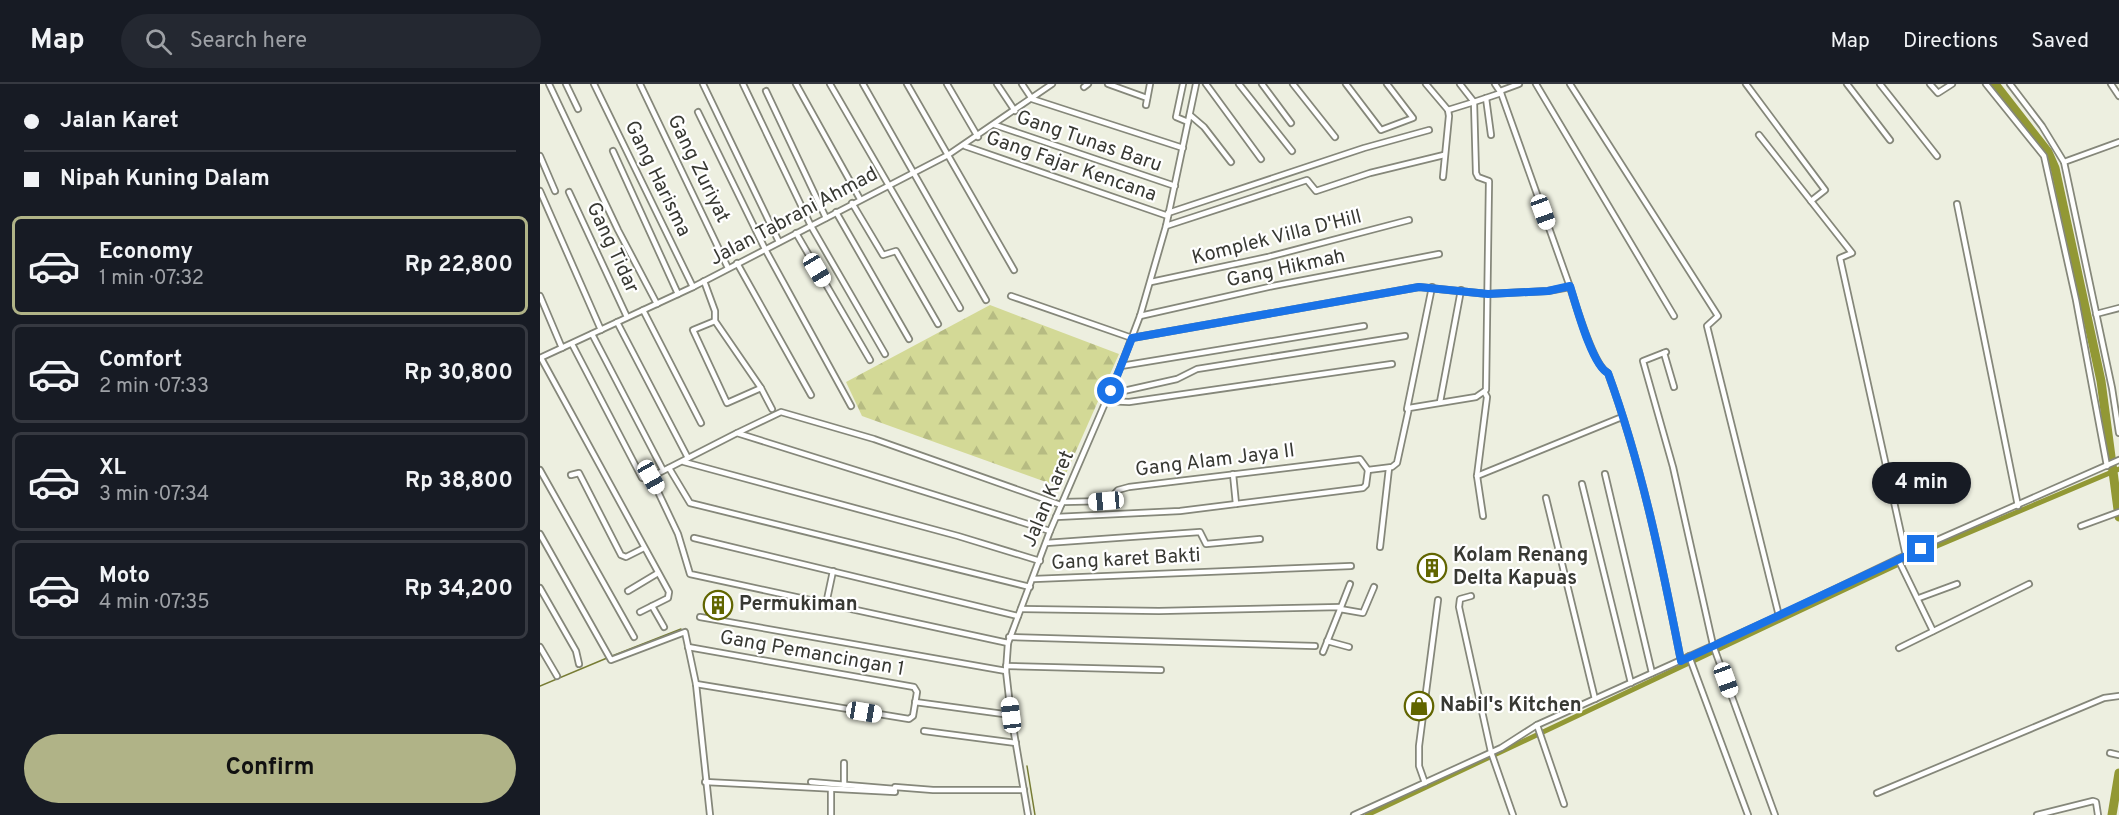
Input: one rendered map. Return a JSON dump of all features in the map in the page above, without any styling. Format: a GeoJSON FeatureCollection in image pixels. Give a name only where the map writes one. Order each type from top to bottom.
{"type":"FeatureCollection","features":[{"type":"Feature","properties":{"kind":"street"},"geometry":{"type":"LineString","coordinates":[[549,84],[618,230],[657,304]]}},
{"type":"Feature","properties":{"kind":"street"},"geometry":{"type":"LineString","coordinates":[[566,84],[578,109]]}},
{"type":"Feature","properties":{"kind":"street","name":"Gang Harisma"},"geometry":{"type":"LineString","coordinates":[[594,84],[693,287]]}},
{"type":"Feature","properties":{"kind":"street","name":"Gang Zuriyat"},"geometry":{"type":"LineString","coordinates":[[640,84],[728,268]]}},
{"type":"Feature","properties":{"kind":"street"},"geometry":{"type":"LineString","coordinates":[[703,84],[779,242]]}},
{"type":"Feature","properties":{"kind":"street"},"geometry":{"type":"LineString","coordinates":[[744,84],[811,226],[885,354]]}},
{"type":"Feature","properties":{"kind":"street"},"geometry":{"type":"LineString","coordinates":[[796,84],[860,199]]}},
{"type":"Feature","properties":{"kind":"street"},"geometry":{"type":"LineString","coordinates":[[830,84],[960,308]]}},
{"type":"Feature","properties":{"kind":"street"},"geometry":{"type":"LineString","coordinates":[[863,84],[986,300]]}},
{"type":"Feature","properties":{"kind":"street"},"geometry":{"type":"LineString","coordinates":[[907,84],[1014,270]]}},
{"type":"Feature","properties":{"kind":"street"},"geometry":{"type":"LineString","coordinates":[[947,84],[978,137]]}},
{"type":"Feature","properties":{"kind":"street"},"geometry":{"type":"LineString","coordinates":[[997,84],[1015,111]]}},
{"type":"Feature","properties":{"kind":"street"},"geometry":{"type":"LineString","coordinates":[[1022,84],[1032,99],[1183,148]]}},
{"type":"Feature","properties":{"kind":"street","name":"Jalan Tabrani Ahmad"},"geometry":{"type":"LineString","coordinates":[[540,358],[693,287],[948,155],[978,137],[1052,84]]}},
{"type":"Feature","properties":{"kind":"street"},"geometry":{"type":"LineString","coordinates":[[1108,84],[1147,98]]}},
{"type":"Feature","properties":{"kind":"street"},"geometry":{"type":"LineString","coordinates":[[1146,105],[1150,84]]}},
{"type":"Feature","properties":{"kind":"street"},"geometry":{"type":"LineString","coordinates":[[1183,84],[1176,117],[1188,122]]}},
{"type":"Feature","properties":{"kind":"street","name":"Jalan Karet"},"geometry":{"type":"LineString","coordinates":[[1028,815],[1011,715],[1006,669],[1009,640],[1034,579],[1050,531],[1111,391],[1140,316],[1166,226],[1196,84]]}},
{"type":"Feature","properties":{"kind":"street"},"geometry":{"type":"LineString","coordinates":[[1206,84],[1261,159]]}},
{"type":"Feature","properties":{"kind":"street"},"geometry":{"type":"LineString","coordinates":[[1239,84],[1292,151]]}},
{"type":"Feature","properties":{"kind":"street"},"geometry":{"type":"LineString","coordinates":[[1262,84],[1291,123]]}},
{"type":"Feature","properties":{"kind":"street"},"geometry":{"type":"LineString","coordinates":[[1293,84],[1335,137]]}},
{"type":"Feature","properties":{"kind":"street"},"geometry":{"type":"LineString","coordinates":[[1346,84],[1382,130],[1413,118],[1387,84]]}},
{"type":"Feature","properties":{"kind":"street"},"geometry":{"type":"LineString","coordinates":[[1426,84],[1448,110],[1449,121],[1443,177]]}},
{"type":"Feature","properties":{"kind":"street"},"geometry":{"type":"LineString","coordinates":[[1460,84],[1474,102],[1476,173],[1478,177],[1489,181],[1485,393],[1487,397],[1477,476],[1484,516]]}},
{"type":"Feature","properties":{"kind":"street"},"geometry":{"type":"LineString","coordinates":[[1495,84],[1501,92],[1593,350],[1602,370],[1608,373],[1646,495],[1681,661]]}},
{"type":"Feature","properties":{"kind":"street"},"geometry":{"type":"LineString","coordinates":[[1448,110],[1519,84]]}},
{"type":"Feature","properties":{"kind":"street"},"geometry":{"type":"LineString","coordinates":[[1536,84],[1674,316]]}},
{"type":"Feature","properties":{"kind":"street"},"geometry":{"type":"LineString","coordinates":[[1570,84],[1716,313],[1717,318],[1708,327],[1779,616]]}},
{"type":"Feature","properties":{"kind":"street"},"geometry":{"type":"LineString","coordinates":[[1746,84],[1825,189],[1811,201]]}},
{"type":"Feature","properties":{"kind":"street"},"geometry":{"type":"LineString","coordinates":[[1847,84],[1890,140]]}},
{"type":"Feature","properties":{"kind":"street"},"geometry":{"type":"LineString","coordinates":[[1880,84],[1937,156]]}},
{"type":"Feature","properties":{"kind":"street"},"geometry":{"type":"LineString","coordinates":[[1930,84],[1938,93],[1952,84]]}},
{"type":"Feature","properties":{"kind":"street"},"geometry":{"type":"LineString","coordinates":[[1986,84],[2044,156],[2109,465]]}},
{"type":"Feature","properties":{"kind":"street"},"geometry":{"type":"LineString","coordinates":[[2010,84],[2042,126],[2064,162],[2112,388],[2119,433]]}},
{"type":"Feature","properties":{"kind":"street"},"geometry":{"type":"LineString","coordinates":[[2111,84],[2119,96]]}},
{"type":"Feature","properties":{"kind":"street"},"geometry":{"type":"LineString","coordinates":[[766,91],[826,218]]}},
{"type":"Feature","properties":{"kind":"street"},"geometry":{"type":"LineString","coordinates":[[1486,98],[1491,135]]}},
{"type":"Feature","properties":{"kind":"street"},"geometry":{"type":"LineString","coordinates":[[698,112],[765,249],[851,406]]}},
{"type":"Feature","properties":{"kind":"street"},"geometry":{"type":"LineString","coordinates":[[1190,115],[1204,127],[1231,162]]}},
{"type":"Feature","properties":{"kind":"street","name":"Gang Tunas Baru"},"geometry":{"type":"LineString","coordinates":[[995,125],[1174,186]]}},
{"type":"Feature","properties":{"kind":"street"},"geometry":{"type":"LineString","coordinates":[[1168,215],[1364,148],[1429,130]]}},
{"type":"Feature","properties":{"kind":"street"},"geometry":{"type":"LineString","coordinates":[[1759,135],[1852,253],[1840,258],[1906,556]]}},
{"type":"Feature","properties":{"kind":"street"},"geometry":{"type":"LineString","coordinates":[[2064,162],[2119,142]]}},
{"type":"Feature","properties":{"kind":"street","name":"Gang Fajar Kencana"},"geometry":{"type":"LineString","coordinates":[[964,146],[1168,215]]}},
{"type":"Feature","properties":{"kind":"street"},"geometry":{"type":"LineString","coordinates":[[613,151],[678,294]]}},
{"type":"Feature","properties":{"kind":"street"},"geometry":{"type":"LineString","coordinates":[[1166,226],[1307,180],[1316,191],[1370,173],[1444,155]]}},
{"type":"Feature","properties":{"kind":"street"},"geometry":{"type":"LineString","coordinates":[[540,156],[555,190]]}},
{"type":"Feature","properties":{"kind":"street"},"geometry":{"type":"LineString","coordinates":[[540,191],[601,330]]}},
{"type":"Feature","properties":{"kind":"street","name":"Gang Tidar"},"geometry":{"type":"LineString","coordinates":[[569,192],[627,317]]}},
{"type":"Feature","properties":{"kind":"street"},"geometry":{"type":"LineString","coordinates":[[852,203],[883,255],[896,252],[938,324]]}},
{"type":"Feature","properties":{"kind":"street"},"geometry":{"type":"LineString","coordinates":[[1957,204],[2018,506]]}},
{"type":"Feature","properties":{"kind":"street"},"geometry":{"type":"LineString","coordinates":[[836,212],[909,339]]}},
{"type":"Feature","properties":{"kind":"street","name":"Komplek Villa D'Hill"},"geometry":{"type":"LineString","coordinates":[[1151,282],[1268,257],[1409,220]]}},
{"type":"Feature","properties":{"kind":"street"},"geometry":{"type":"LineString","coordinates":[[796,233],[870,360]]}},
{"type":"Feature","properties":{"kind":"street","name":"Gang Hikmah"},"geometry":{"type":"LineString","coordinates":[[1140,316],[1273,286],[1439,254]]}},
{"type":"Feature","properties":{"kind":"street"},"geometry":{"type":"LineString","coordinates":[[737,263],[811,395]]}},
{"type":"Feature","properties":{"kind":"street"},"geometry":{"type":"LineString","coordinates":[[704,281],[715,311],[715,321],[761,388],[772,409]]}},
{"type":"Feature","properties":{"kind":"street"},"geometry":{"type":"LineString","coordinates":[[1011,296],[1132,338],[1419,287],[1488,294],[1548,291],[1570,286]]}},
{"type":"Feature","properties":{"kind":"street"},"geometry":{"type":"LineString","coordinates":[[1056,517],[1180,511],[1364,488],[1368,471],[1389,468],[1397,463],[1432,287]]}},
{"type":"Feature","properties":{"kind":"street"},"geometry":{"type":"LineString","coordinates":[[1440,402],[1461,290]]}},
{"type":"Feature","properties":{"kind":"street"},"geometry":{"type":"LineString","coordinates":[[540,297],[562,348]]}},
{"type":"Feature","properties":{"kind":"street"},"geometry":{"type":"LineString","coordinates":[[2096,314],[2119,308]]}},
{"type":"Feature","properties":{"kind":"street"},"geometry":{"type":"LineString","coordinates":[[643,310],[701,423]]}},
{"type":"Feature","properties":{"kind":"street"},"geometry":{"type":"LineString","coordinates":[[715,321],[693,330],[727,403],[761,388]]}},
{"type":"Feature","properties":{"kind":"street"},"geometry":{"type":"LineString","coordinates":[[617,322],[688,458]]}},
{"type":"Feature","properties":{"kind":"street"},"geometry":{"type":"LineString","coordinates":[[1121,366],[1364,326]]}},
{"type":"Feature","properties":{"kind":"street"},"geometry":{"type":"LineString","coordinates":[[592,334],[666,469],[690,503],[1030,588]]}},
{"type":"Feature","properties":{"kind":"street"},"geometry":{"type":"LineString","coordinates":[[1111,391],[1119,392],[1177,379],[1197,369],[1405,336]]}},
{"type":"Feature","properties":{"kind":"street"},"geometry":{"type":"LineString","coordinates":[[572,344],[642,478],[651,477],[683,462],[781,412],[874,439],[1062,504]]}},
{"type":"Feature","properties":{"kind":"street"},"geometry":{"type":"LineString","coordinates":[[1674,387],[1665,352],[1642,362],[1672,467],[1714,646],[1775,815]]}},
{"type":"Feature","properties":{"kind":"street"},"geometry":{"type":"LineString","coordinates":[[540,358],[669,595],[640,612]]}},
{"type":"Feature","properties":{"kind":"street"},"geometry":{"type":"LineString","coordinates":[[1106,401],[1126,403],[1392,363]]}},
{"type":"Feature","properties":{"kind":"street"},"geometry":{"type":"LineString","coordinates":[[1407,409],[1469,399],[1485,393]]}},
{"type":"Feature","properties":{"kind":"street"},"geometry":{"type":"LineString","coordinates":[[1477,476],[1622,417]]}},
{"type":"Feature","properties":{"kind":"street"},"geometry":{"type":"LineString","coordinates":[[737,433],[1050,531]]}},
{"type":"Feature","properties":{"kind":"street","name":"Gang Alam Jaya II"},"geometry":{"type":"LineString","coordinates":[[1062,504],[1108,501],[1118,490],[1129,487],[1361,459],[1368,471]]}},
{"type":"Feature","properties":{"kind":"street"},"geometry":{"type":"LineString","coordinates":[[1354,815],[1492,755],[1595,699],[1900,562],[1906,556],[2119,460]]}},
{"type":"Feature","properties":{"kind":"street"},"geometry":{"type":"LineString","coordinates":[[683,462],[958,536],[1040,561]]}},
{"type":"Feature","properties":{"kind":"street"},"geometry":{"type":"LineString","coordinates":[[1380,547],[1389,468]]}},
{"type":"Feature","properties":{"kind":"street"},"geometry":{"type":"LineString","coordinates":[[540,470],[634,637]]}},
{"type":"Feature","properties":{"kind":"street"},"geometry":{"type":"LineString","coordinates":[[571,475],[579,472],[621,555],[626,557],[644,548]]}},
{"type":"Feature","properties":{"kind":"street"},"geometry":{"type":"LineString","coordinates":[[1233,474],[1236,504]]}},
{"type":"Feature","properties":{"kind":"street"},"geometry":{"type":"LineString","coordinates":[[1605,474],[1652,673]]}},
{"type":"Feature","properties":{"kind":"street"},"geometry":{"type":"LineString","coordinates":[[651,477],[678,534],[690,574],[826,604],[1009,640],[1315,645]]}},
{"type":"Feature","properties":{"kind":"street"},"geometry":{"type":"LineString","coordinates":[[1582,484],[1631,683]]}},
{"type":"Feature","properties":{"kind":"street"},"geometry":{"type":"LineString","coordinates":[[1546,498],[1595,699]]}},
{"type":"Feature","properties":{"kind":"street"},"geometry":{"type":"LineString","coordinates":[[2081,526],[2116,513]]}},
{"type":"Feature","properties":{"kind":"street"},"geometry":{"type":"LineString","coordinates":[[1046,543],[1200,532],[1206,544],[1260,539]]}},
{"type":"Feature","properties":{"kind":"street"},"geometry":{"type":"LineString","coordinates":[[540,534],[611,660],[683,632],[696,684],[710,815]]}},
{"type":"Feature","properties":{"kind":"street"},"geometry":{"type":"LineString","coordinates":[[694,538],[1018,616]]}},
{"type":"Feature","properties":{"kind":"street"},"geometry":{"type":"LineString","coordinates":[[1900,562],[1933,631]]}},
{"type":"Feature","properties":{"kind":"street","name":"Gang karet Bakti"},"geometry":{"type":"LineString","coordinates":[[1034,579],[1089,579],[1220,570],[1351,566]]}},
{"type":"Feature","properties":{"kind":"street"},"geometry":{"type":"LineString","coordinates":[[826,604],[833,571]]}},
{"type":"Feature","properties":{"kind":"street"},"geometry":{"type":"LineString","coordinates":[[628,591],[658,573]]}},
{"type":"Feature","properties":{"kind":"street"},"geometry":{"type":"LineString","coordinates":[[1323,652],[1350,584]]}},
{"type":"Feature","properties":{"kind":"street"},"geometry":{"type":"LineString","coordinates":[[1919,598],[1957,584]]}},
{"type":"Feature","properties":{"kind":"street"},"geometry":{"type":"LineString","coordinates":[[1899,648],[2029,584]]}},
{"type":"Feature","properties":{"kind":"street"},"geometry":{"type":"LineString","coordinates":[[1021,609],[1159,611],[1340,608],[1363,613],[1374,587]]}},
{"type":"Feature","properties":{"kind":"street"},"geometry":{"type":"LineString","coordinates":[[540,588],[576,651],[579,664]]}},
{"type":"Feature","properties":{"kind":"street"},"geometry":{"type":"LineString","coordinates":[[1471,596],[1460,599],[1459,607],[1492,755],[1513,815]]}},
{"type":"Feature","properties":{"kind":"street"},"geometry":{"type":"LineString","coordinates":[[1425,783],[1420,771],[1418,753],[1438,600]]}},
{"type":"Feature","properties":{"kind":"street"},"geometry":{"type":"LineString","coordinates":[[652,606],[664,627]]}},
{"type":"Feature","properties":{"kind":"street"},"geometry":{"type":"LineString","coordinates":[[700,617],[1006,669],[1161,670]]}},
{"type":"Feature","properties":{"kind":"street"},"geometry":{"type":"LineString","coordinates":[[1327,641],[1349,647]]}},
{"type":"Feature","properties":{"kind":"street"},"geometry":{"type":"LineString","coordinates":[[540,647],[557,676]]}},
{"type":"Feature","properties":{"kind":"street","name":"Gang Pemancingan 1"},"geometry":{"type":"LineString","coordinates":[[688,647],[914,687],[917,692],[915,702]]}},
{"type":"Feature","properties":{"kind":"street"},"geometry":{"type":"LineString","coordinates":[[1689,656],[1748,815]]}},
{"type":"Feature","properties":{"kind":"street"},"geometry":{"type":"LineString","coordinates":[[696,684],[909,719],[913,716],[915,702],[1011,715]]}},
{"type":"Feature","properties":{"kind":"street"},"geometry":{"type":"LineString","coordinates":[[1877,793],[2104,698],[2119,696]]}},
{"type":"Feature","properties":{"kind":"street"},"geometry":{"type":"LineString","coordinates":[[1540,730],[1564,804]]}},
{"type":"Feature","properties":{"kind":"street"},"geometry":{"type":"LineString","coordinates":[[924,731],[1016,743]]}},
{"type":"Feature","properties":{"kind":"street"},"geometry":{"type":"LineString","coordinates":[[2110,753],[2119,754]]}},
{"type":"Feature","properties":{"kind":"street"},"geometry":{"type":"LineString","coordinates":[[843,784],[844,763]]}},
{"type":"Feature","properties":{"kind":"street"},"geometry":{"type":"LineString","coordinates":[[705,782],[894,792],[895,787]]}},
{"type":"Feature","properties":{"kind":"street"},"geometry":{"type":"LineString","coordinates":[[811,782],[933,790],[1024,790]]}},
{"type":"Feature","properties":{"kind":"street"},"geometry":{"type":"LineString","coordinates":[[831,790],[831,815]]}},
{"type":"Feature","properties":{"kind":"street"},"geometry":{"type":"LineString","coordinates":[[2037,815],[2093,801],[2096,802],[2098,815]]}},
{"type":"Feature","properties":{"kind":"green space"},"geometry":{"type":"Polygon","coordinates":[[[990,305],[1119,354],[1060,487],[862,416],[846,382],[990,305]]]}},
{"type":"Feature","properties":{"kind":"waterway"},"geometry":{"type":"LineString","coordinates":[[1995,84],[2048,152],[2055,168],[2101,381],[2119,517]]}},
{"type":"Feature","properties":{"kind":"waterway"},"geometry":{"type":"LineString","coordinates":[[1367,815],[1937,546],[2119,469]]}},
{"type":"Feature","properties":{"kind":"waterway"},"geometry":{"type":"LineString","coordinates":[[612,656],[681,629]]}},
{"type":"Feature","properties":{"kind":"waterway"},"geometry":{"type":"LineString","coordinates":[[540,686],[607,658]]}},
{"type":"Feature","properties":{"kind":"waterway"},"geometry":{"type":"LineString","coordinates":[[1027,766],[1035,815]]}},
{"type":"Feature","properties":{"kind":"waterway"},"geometry":{"type":"LineString","coordinates":[[2112,815],[2119,773]]}},
{"type":"Feature","properties":{"kind":"place","name":"Kolam Renang Delta Kapuas"},"geometry":{"type":"Point","coordinates":[1432,568]}},
{"type":"Feature","properties":{"kind":"place","name":"Permukiman"},"geometry":{"type":"Point","coordinates":[718,605]}},
{"type":"Feature","properties":{"kind":"place","name":"Nabil's Kitchen"},"geometry":{"type":"Point","coordinates":[1419,706]}},
{"type":"Feature","properties":{"kind":"route"},"geometry":{"type":"LineString","coordinates":[[1111,391],[1132,338],[1425,286],[1488,294],[1548,291],[1570,286],[1593,350],[1602,370],[1608,373],[1646,495],[1681,661],[1921,549]]}}]}
